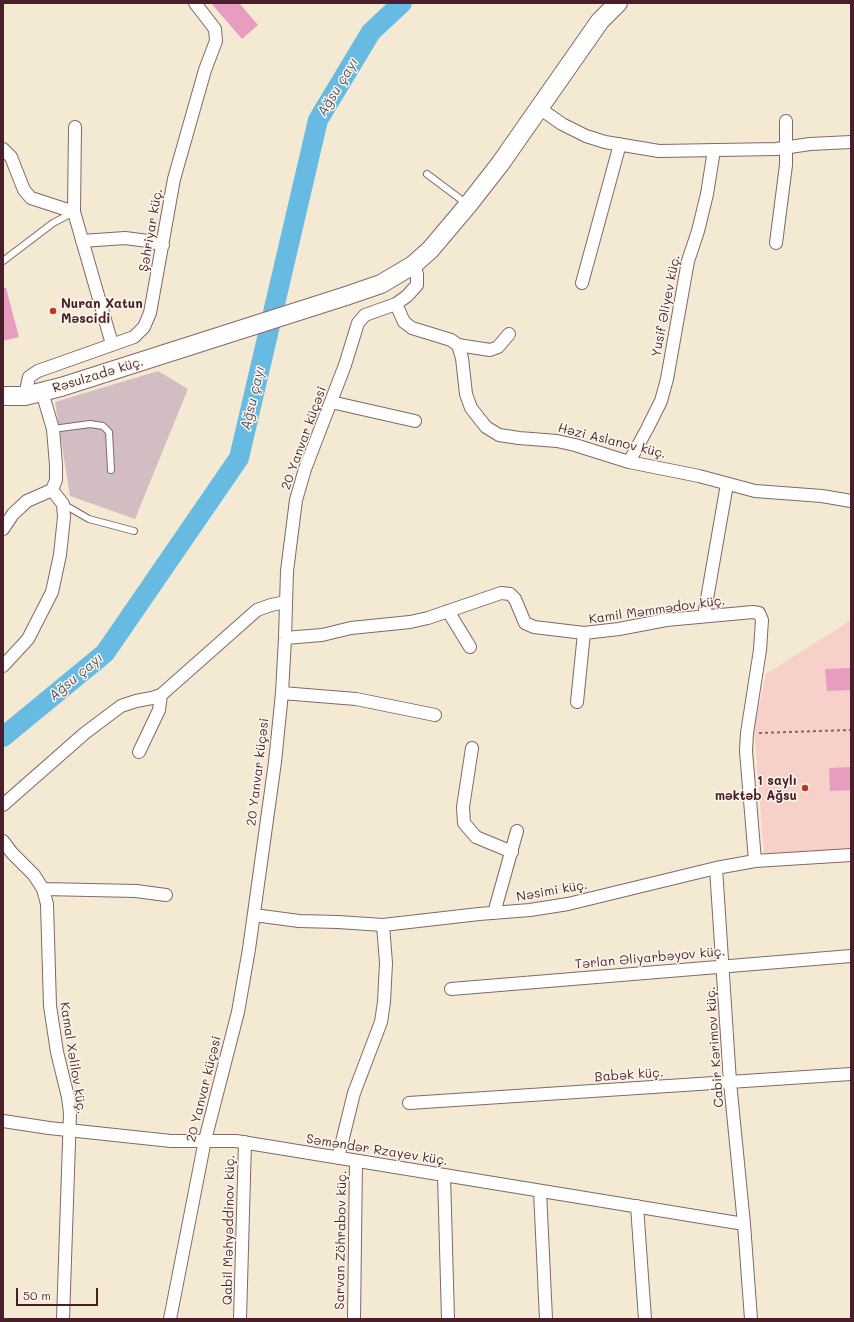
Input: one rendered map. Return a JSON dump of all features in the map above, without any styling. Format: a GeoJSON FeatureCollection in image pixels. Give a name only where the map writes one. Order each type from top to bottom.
{"type":"FeatureCollection","features":[{"type":"Feature","properties":{"kind":"main road","name":"Rəsulzadə küç."},"geometry":{"type":"LineString","coordinates":[[3,396],[33,394],[61,387],[346,296],[381,284],[413,265],[430,250],[468,205],[500,164],[600,21],[618,3]]}},
{"type":"Feature","properties":{"kind":"street","name":"Şəhriyar küç."},"geometry":{"type":"LineString","coordinates":[[33,394],[29,377],[38,371],[134,337],[144,327],[150,313],[174,179],[205,70],[216,41],[215,29],[195,3]]}},
{"type":"Feature","properties":{"kind":"street"},"geometry":{"type":"LineString","coordinates":[[539,108],[562,124],[586,136],[605,142],[660,151],[776,149],[810,144],[851,142]]}},
{"type":"Feature","properties":{"kind":"street"},"geometry":{"type":"LineString","coordinates":[[776,243],[786,166],[786,121]]}},
{"type":"Feature","properties":{"kind":"street"},"geometry":{"type":"LineString","coordinates":[[75,128],[74,212],[112,344]]}},
{"type":"Feature","properties":{"kind":"street"},"geometry":{"type":"LineString","coordinates":[[582,283],[620,144]]}},
{"type":"Feature","properties":{"kind":"street"},"geometry":{"type":"LineString","coordinates":[[3,150],[11,157],[24,190],[31,198],[74,212]]}},
{"type":"Feature","properties":{"kind":"street","name":"Yusif Əliyev küç."},"geometry":{"type":"LineString","coordinates":[[629,462],[661,401],[667,379],[688,261],[698,231],[707,194],[714,150]]}},
{"type":"Feature","properties":{"kind":"street"},"geometry":{"type":"LineString","coordinates":[[82,241],[125,238],[148,241],[163,245]]}},
{"type":"Feature","properties":{"kind":"street","name":"20 Yanvar küçəsi"},"geometry":{"type":"LineString","coordinates":[[170,1319],[205,1140],[238,1012],[254,916],[275,762],[282,693],[287,571],[296,500],[305,469],[345,365],[358,323],[365,315],[396,304],[407,296],[417,284],[417,274],[413,265]]}},
{"type":"Feature","properties":{"kind":"street"},"geometry":{"type":"LineString","coordinates":[[396,304],[404,322],[412,328],[451,340],[458,345],[490,350],[498,347],[509,334]]}},
{"type":"Feature","properties":{"kind":"street","name":"Həzi Aslanov küç."},"geometry":{"type":"LineString","coordinates":[[458,345],[462,358],[466,394],[472,408],[486,427],[499,435],[519,438],[557,440],[629,462],[699,476],[755,491],[822,496],[851,501]]}},
{"type":"Feature","properties":{"kind":"street"},"geometry":{"type":"LineString","coordinates":[[3,529],[13,514],[27,500],[52,490],[56,480],[52,428],[33,394]]}},
{"type":"Feature","properties":{"kind":"street"},"geometry":{"type":"LineString","coordinates":[[331,402],[415,421]]}},
{"type":"Feature","properties":{"kind":"street"},"geometry":{"type":"LineString","coordinates":[[704,616],[727,484]]}},
{"type":"Feature","properties":{"kind":"street"},"geometry":{"type":"LineString","coordinates":[[3,666],[28,640],[52,592],[60,556],[64,517],[63,504],[52,490]]}},
{"type":"Feature","properties":{"kind":"street","name":"Kamil Məmmədov küç."},"geometry":{"type":"LineString","coordinates":[[285,638],[322,635],[351,628],[410,622],[428,618],[501,593],[510,594],[515,599],[525,623],[534,627],[584,633],[619,629],[666,620],[752,612],[759,613],[762,620],[760,650],[746,733],[746,751],[755,862]]}},
{"type":"Feature","properties":{"kind":"street"},"geometry":{"type":"LineString","coordinates":[[3,805],[85,733],[121,706],[161,695],[257,610],[286,602]]}},
{"type":"Feature","properties":{"kind":"street"},"geometry":{"type":"LineString","coordinates":[[448,611],[470,647]]}},
{"type":"Feature","properties":{"kind":"street"},"geometry":{"type":"LineString","coordinates":[[577,702],[584,633]]}},
{"type":"Feature","properties":{"kind":"street"},"geometry":{"type":"LineString","coordinates":[[282,693],[356,699],[436,715]]}},
{"type":"Feature","properties":{"kind":"street"},"geometry":{"type":"LineString","coordinates":[[139,752],[159,710],[161,695]]}},
{"type":"Feature","properties":{"kind":"street"},"geometry":{"type":"LineString","coordinates":[[472,748],[463,807],[464,823],[476,836],[512,852]]}},
{"type":"Feature","properties":{"kind":"street"},"geometry":{"type":"LineString","coordinates":[[494,913],[518,831]]}},
{"type":"Feature","properties":{"kind":"street","name":"Kamal Xəlilov küç."},"geometry":{"type":"LineString","coordinates":[[3,841],[34,875],[43,889],[46,904],[50,1006],[57,1052],[68,1097],[70,1113],[63,1319]]}},
{"type":"Feature","properties":{"kind":"street","name":"Nəsimi küç."},"geometry":{"type":"LineString","coordinates":[[254,916],[299,921],[383,925],[530,910],[568,904],[716,868],[755,862],[851,855]]}},
{"type":"Feature","properties":{"kind":"street","name":"Cabir Kərimov küç."},"geometry":{"type":"LineString","coordinates":[[716,868],[730,1082],[744,1224],[751,1319]]}},
{"type":"Feature","properties":{"kind":"street"},"geometry":{"type":"LineString","coordinates":[[43,889],[136,891],[166,895]]}},
{"type":"Feature","properties":{"kind":"street","name":"Sarvan Zöhrabov küç."},"geometry":{"type":"LineString","coordinates":[[338,1158],[354,1093],[381,1022],[384,1002],[386,963],[383,925]]}},
{"type":"Feature","properties":{"kind":"street","name":"Tərlan Əliyarbəyov küç."},"geometry":{"type":"LineString","coordinates":[[451,989],[851,956]]}},
{"type":"Feature","properties":{"kind":"street","name":"Babək küç."},"geometry":{"type":"LineString","coordinates":[[409,1104],[851,1074]]}},
{"type":"Feature","properties":{"kind":"street","name":"Səməndər Rzayev küç."},"geometry":{"type":"LineString","coordinates":[[3,1121],[70,1130],[171,1140],[222,1140],[245,1142],[744,1224]]}},
{"type":"Feature","properties":{"kind":"street","name":"Qabil Məhyəddinov küç."},"geometry":{"type":"LineString","coordinates":[[240,1319],[245,1142]]}},
{"type":"Feature","properties":{"kind":"street","name":"Sarvan Zöhrabov küç."},"geometry":{"type":"LineString","coordinates":[[354,1319],[356,1161]]}},
{"type":"Feature","properties":{"kind":"street"},"geometry":{"type":"LineString","coordinates":[[444,1175],[448,1319]]}},
{"type":"Feature","properties":{"kind":"street"},"geometry":{"type":"LineString","coordinates":[[540,1191],[546,1319]]}},
{"type":"Feature","properties":{"kind":"street"},"geometry":{"type":"LineString","coordinates":[[638,1206],[645,1319]]}},
{"type":"Feature","properties":{"kind":"lane"},"geometry":{"type":"LineString","coordinates":[[427,174],[468,205]]}},
{"type":"Feature","properties":{"kind":"lane"},"geometry":{"type":"LineString","coordinates":[[3,261],[53,223],[74,212]]}},
{"type":"Feature","properties":{"kind":"lane"},"geometry":{"type":"LineString","coordinates":[[52,428],[90,424],[103,426],[109,432],[111,470]]}},
{"type":"Feature","properties":{"kind":"lane"},"geometry":{"type":"LineString","coordinates":[[63,504],[89,519],[134,531]]}},
{"type":"Feature","properties":{"kind":"path"},"geometry":{"type":"LineString","coordinates":[[746,733],[850,730]]}},
{"type":"Feature","properties":{"kind":"shaded area"},"geometry":{"type":"Polygon","coordinates":[[[158,371],[188,389],[135,519],[70,496],[55,402],[158,371]]]}},
{"type":"Feature","properties":{"kind":"shaded area","name":"1 saylı məktəb Ağsu"},"geometry":{"type":"Polygon","coordinates":[[[851,620],[851,849],[764,854],[754,728],[766,674],[851,620]]]}},
{"type":"Feature","properties":{"kind":"building"},"geometry":{"type":"Polygon","coordinates":[[[211,3],[239,3],[258,25],[242,39],[211,3]]]}},
{"type":"Feature","properties":{"kind":"building"},"geometry":{"type":"Polygon","coordinates":[[[3,288],[6,288],[19,337],[3,341],[3,288]]]}},
{"type":"Feature","properties":{"kind":"building"},"geometry":{"type":"Polygon","coordinates":[[[851,668],[851,690],[827,691],[825,669],[851,668]]]}},
{"type":"Feature","properties":{"kind":"building"},"geometry":{"type":"Polygon","coordinates":[[[851,767],[851,790],[830,791],[829,768],[851,767]]]}},
{"type":"Feature","properties":{"kind":"waterway","name":"Ağsu çayı"},"geometry":{"type":"LineString","coordinates":[[3,737],[105,653],[239,458],[318,120],[371,32],[402,3]]}},
{"type":"Feature","properties":{"kind":"place","name":"Nuran Xatun Məscidi"},"geometry":{"type":"Point","coordinates":[53,311]}},
{"type":"Feature","properties":{"kind":"place","name":"1 saylı məktəb Ağsu"},"geometry":{"type":"Point","coordinates":[805,788]}}]}
